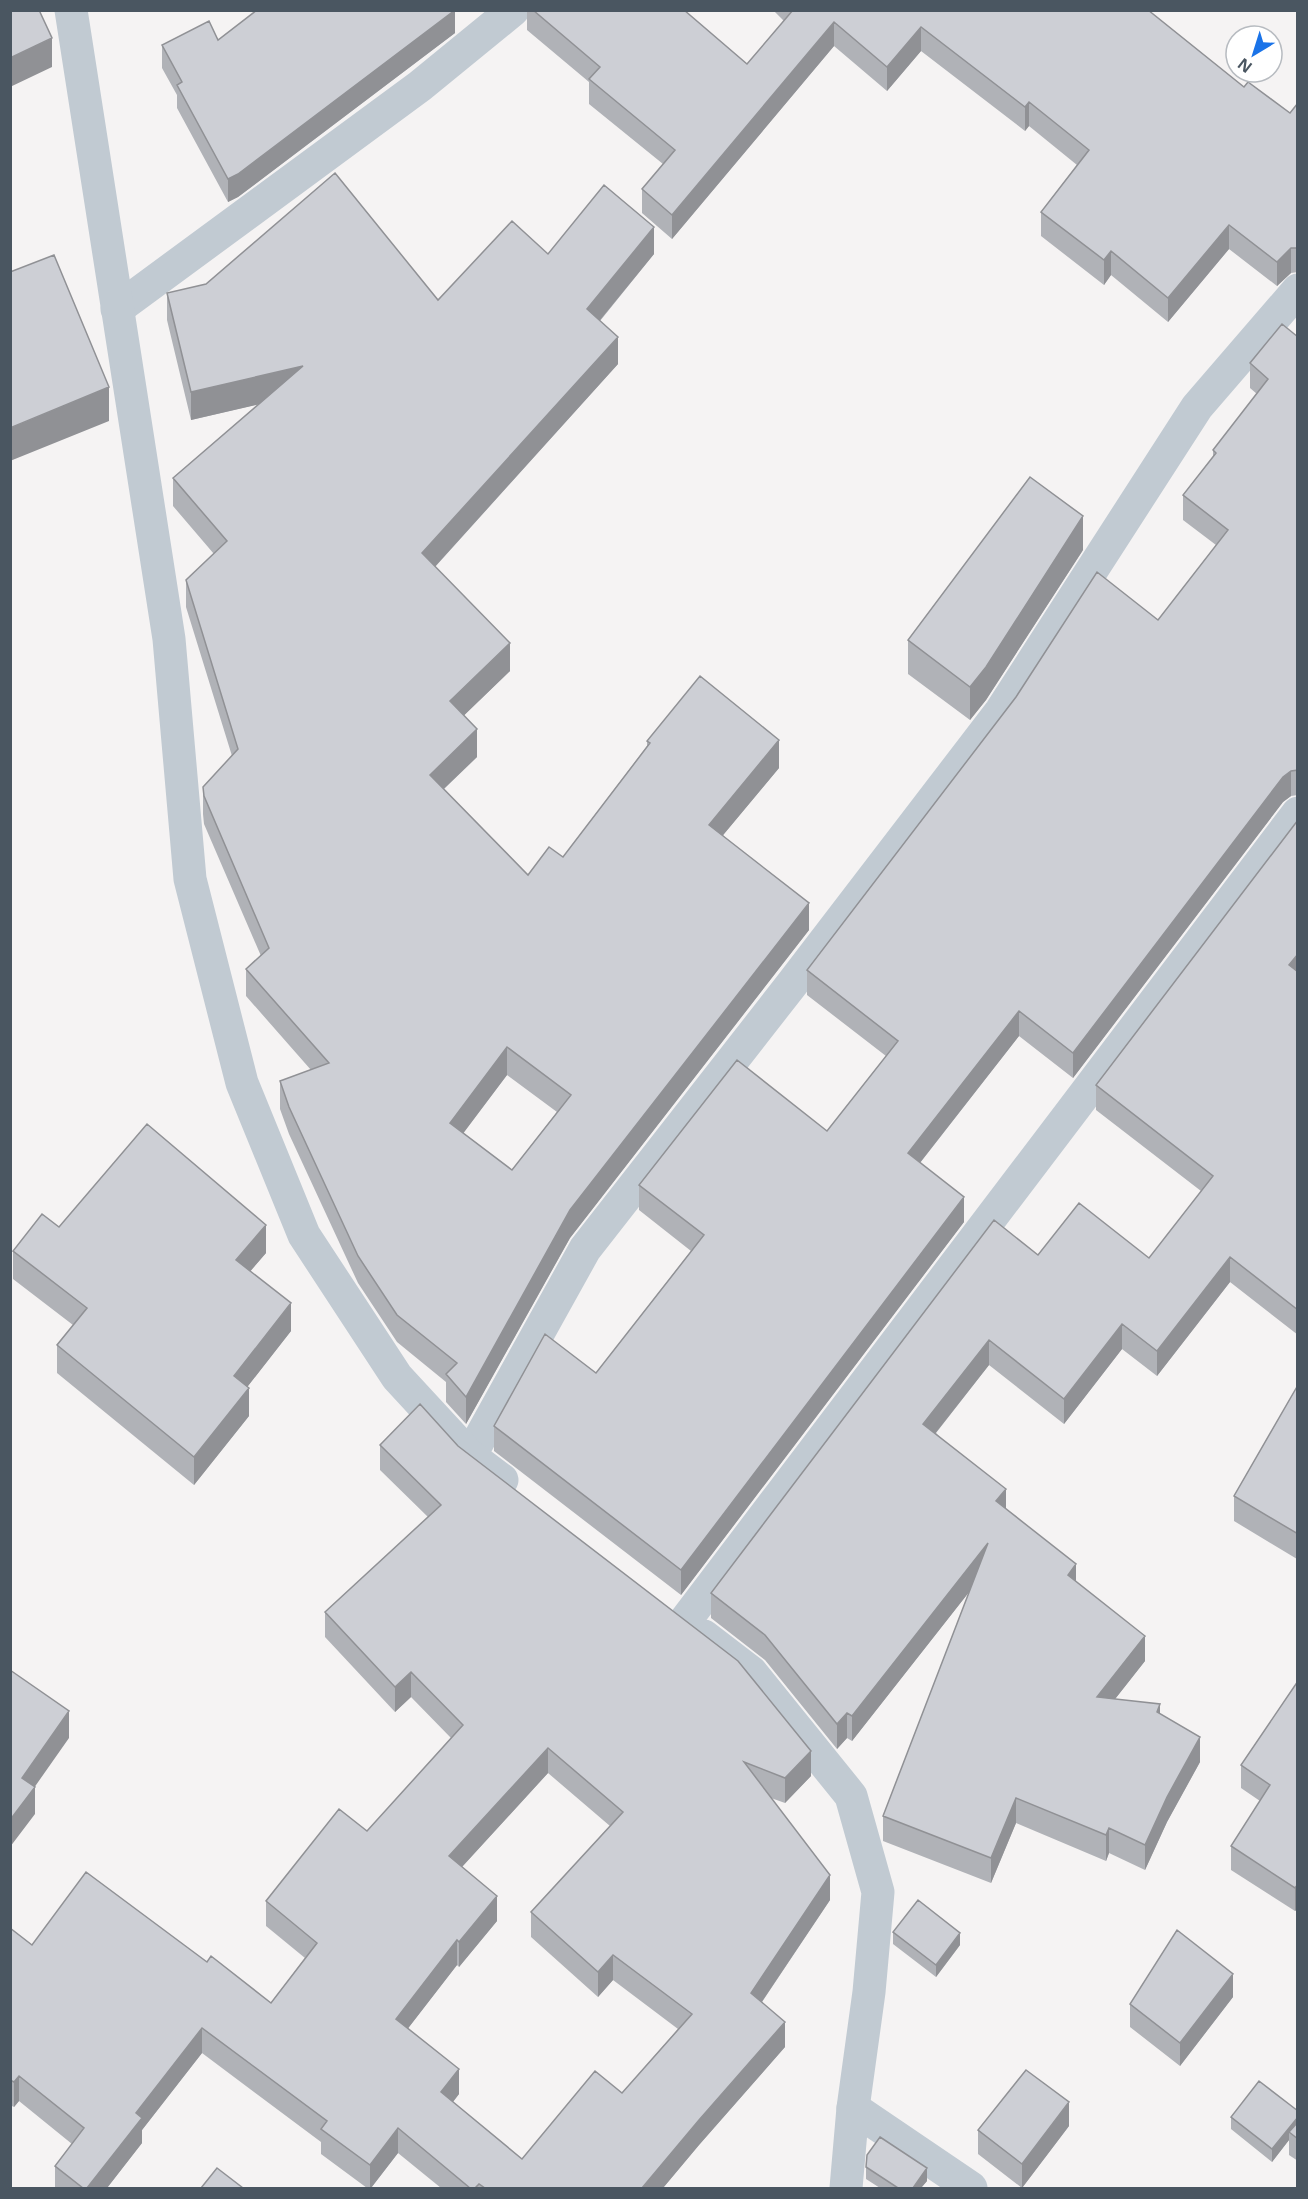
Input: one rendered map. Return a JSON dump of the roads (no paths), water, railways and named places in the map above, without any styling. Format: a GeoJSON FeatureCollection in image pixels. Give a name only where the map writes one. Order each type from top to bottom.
{"type":"FeatureCollection","features":[{"type":"Feature","properties":{"kind":"street"},"geometry":{"type":"LineString","coordinates":[[71,10],[169,639],[190,879],[242,1083],[304,1235],[397,1377],[471,1456],[526,1499]]}},
{"type":"Feature","properties":{"kind":"street"},"geometry":{"type":"LineString","coordinates":[[117,309],[420,86],[513,10]]}},
{"type":"Feature","properties":{"kind":"street"},"geometry":{"type":"LineString","coordinates":[[471,1456],[585,1249],[1001,711],[1197,406],[1298,290]]}},
{"type":"Feature","properties":{"kind":"street"},"geometry":{"type":"LineString","coordinates":[[685,1621],[1298,813]]}},
{"type":"Feature","properties":{"kind":"street"},"geometry":{"type":"LineString","coordinates":[[657,1600],[751,1672],[852,1796],[878,1892],[869,1992],[852,2108],[846,2188]]}},
{"type":"Feature","properties":{"kind":"street"},"geometry":{"type":"LineString","coordinates":[[852,2108],[971,2188]]}}]}
